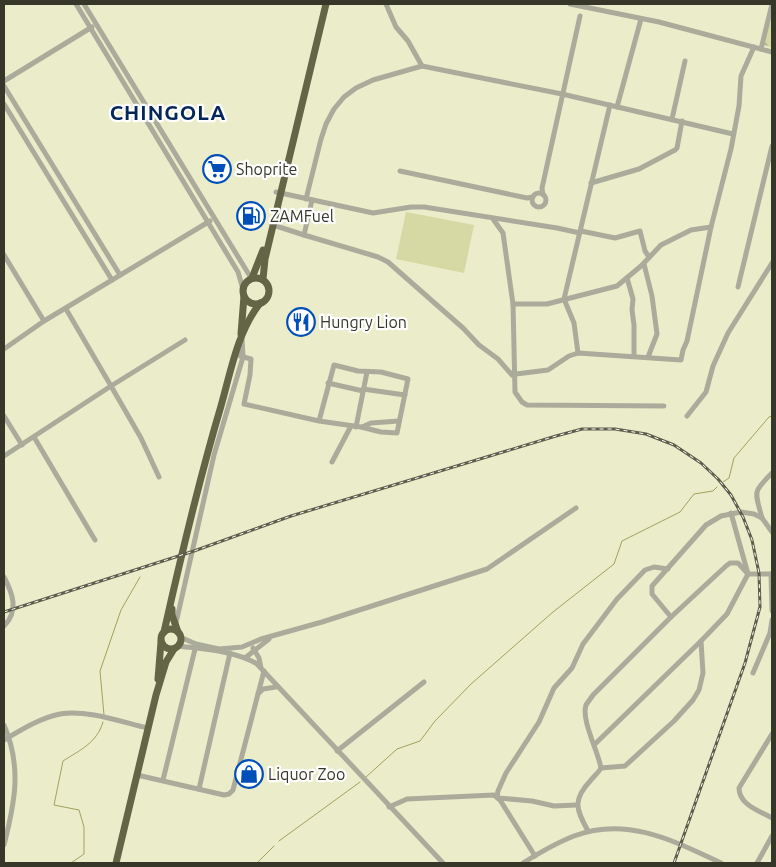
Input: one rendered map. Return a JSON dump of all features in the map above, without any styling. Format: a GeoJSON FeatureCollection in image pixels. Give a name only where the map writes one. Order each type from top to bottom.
{"type":"FeatureCollection","features":[{"type":"Feature","properties":{"kind":"highway"},"geometry":{"type":"LineString","coordinates":[[263,279],[265,259],[279,192],[321,4]]}},
{"type":"Feature","properties":{"kind":"highway"},"geometry":{"type":"LineString","coordinates":[[156,695],[162,636],[207,452],[241,336],[244,283],[252,278],[259,263],[279,192],[326,4]]}},
{"type":"Feature","properties":{"kind":"highway"},"geometry":{"type":"LineString","coordinates":[[241,336],[260,303],[269,294],[269,286],[263,279],[252,278]]}},
{"type":"Feature","properties":{"kind":"highway"},"geometry":{"type":"LineString","coordinates":[[243,292],[251,303],[260,303]]}},
{"type":"Feature","properties":{"kind":"highway"},"geometry":{"type":"LineString","coordinates":[[116,863],[156,695],[166,662],[181,640],[172,615],[172,596]]}},
{"type":"Feature","properties":{"kind":"highway"},"geometry":{"type":"LineString","coordinates":[[164,632],[170,629],[178,632]]}},
{"type":"Feature","properties":{"kind":"highway"},"geometry":{"type":"LineString","coordinates":[[161,642],[168,649],[176,647]]}},
{"type":"Feature","properties":{"kind":"street"},"geometry":{"type":"LineString","coordinates":[[76,4],[238,272],[243,292]]}},
{"type":"Feature","properties":{"kind":"street"},"geometry":{"type":"LineString","coordinates":[[84,4],[252,278]]}},
{"type":"Feature","properties":{"kind":"street"},"geometry":{"type":"LineString","coordinates":[[386,4],[396,27],[408,42],[422,66]]}},
{"type":"Feature","properties":{"kind":"street"},"geometry":{"type":"LineString","coordinates":[[570,4],[641,19],[772,52]]}},
{"type":"Feature","properties":{"kind":"street"},"geometry":{"type":"LineString","coordinates":[[761,49],[772,4]]}},
{"type":"Feature","properties":{"kind":"street"},"geometry":{"type":"LineString","coordinates":[[400,171],[535,196],[545,199],[543,205],[538,207],[533,203],[535,196],[542,188],[580,16]]}},
{"type":"Feature","properties":{"kind":"street"},"geometry":{"type":"LineString","coordinates":[[617,107],[641,19]]}},
{"type":"Feature","properties":{"kind":"street"},"geometry":{"type":"LineString","coordinates":[[4,81],[97,25]]}},
{"type":"Feature","properties":{"kind":"street"},"geometry":{"type":"LineString","coordinates":[[514,375],[548,370],[569,356],[578,353],[681,360],[682,350],[687,341],[739,106],[741,76],[754,47]]}},
{"type":"Feature","properties":{"kind":"street"},"geometry":{"type":"LineString","coordinates":[[672,119],[685,62]]}},
{"type":"Feature","properties":{"kind":"street"},"geometry":{"type":"LineString","coordinates":[[304,235],[309,200],[326,124],[339,103],[356,88],[373,80],[422,66],[562,94],[733,134]]}},
{"type":"Feature","properties":{"kind":"street"},"geometry":{"type":"LineString","coordinates":[[4,86],[120,275]]}},
{"type":"Feature","properties":{"kind":"street"},"geometry":{"type":"LineString","coordinates":[[128,91],[135,87]]}},
{"type":"Feature","properties":{"kind":"street"},"geometry":{"type":"LineString","coordinates":[[4,104],[112,280]]}},
{"type":"Feature","properties":{"kind":"street"},"geometry":{"type":"LineString","coordinates":[[578,353],[574,323],[564,300],[610,105]]}},
{"type":"Feature","properties":{"kind":"street"},"geometry":{"type":"LineString","coordinates":[[591,183],[640,169],[675,150],[678,146],[682,121]]}},
{"type":"Feature","properties":{"kind":"street"},"geometry":{"type":"LineString","coordinates":[[32,150],[40,145]]}},
{"type":"Feature","properties":{"kind":"street"},"geometry":{"type":"LineString","coordinates":[[738,287],[772,146]]}},
{"type":"Feature","properties":{"kind":"street"},"geometry":{"type":"LineString","coordinates":[[279,192],[373,213],[411,207],[424,207],[615,238],[640,231],[649,257]]}},
{"type":"Feature","properties":{"kind":"street"},"geometry":{"type":"LineString","coordinates":[[73,217],[81,212]]}},
{"type":"Feature","properties":{"kind":"street"},"geometry":{"type":"LineString","coordinates":[[4,349],[120,275],[215,219]]}},
{"type":"Feature","properties":{"kind":"street"},"geometry":{"type":"LineString","coordinates":[[493,219],[503,233],[513,304],[516,396],[527,405],[664,406]]}},
{"type":"Feature","properties":{"kind":"street"},"geometry":{"type":"LineString","coordinates":[[273,225],[378,257],[388,262],[514,375]]}},
{"type":"Feature","properties":{"kind":"street"},"geometry":{"type":"LineString","coordinates":[[513,304],[536,305],[564,300],[612,287],[644,264],[661,245],[683,233],[700,227],[711,227]]}},
{"type":"Feature","properties":{"kind":"street"},"geometry":{"type":"LineString","coordinates":[[4,256],[44,322]]}},
{"type":"Feature","properties":{"kind":"street"},"geometry":{"type":"LineString","coordinates":[[243,263],[250,266],[259,263]]}},
{"type":"Feature","properties":{"kind":"street"},"geometry":{"type":"LineString","coordinates":[[687,416],[706,392],[714,366],[728,333],[772,263]]}},
{"type":"Feature","properties":{"kind":"street"},"geometry":{"type":"LineString","coordinates":[[644,264],[652,296],[657,334],[648,357]]}},
{"type":"Feature","properties":{"kind":"street"},"geometry":{"type":"LineString","coordinates":[[627,278],[633,299],[634,356]]}},
{"type":"Feature","properties":{"kind":"street"},"geometry":{"type":"LineString","coordinates":[[66,309],[141,438],[159,476]]}},
{"type":"Feature","properties":{"kind":"street"},"geometry":{"type":"LineString","coordinates":[[196,646],[178,632],[214,455],[243,357],[241,336]]}},
{"type":"Feature","properties":{"kind":"street"},"geometry":{"type":"LineString","coordinates":[[4,456],[185,340]]}},
{"type":"Feature","properties":{"kind":"street"},"geometry":{"type":"LineString","coordinates":[[238,347],[240,356],[251,359],[244,404],[319,420],[381,432],[396,433],[408,381],[406,377],[380,372],[367,372],[334,364],[319,420]]}},
{"type":"Feature","properties":{"kind":"street"},"geometry":{"type":"LineString","coordinates":[[332,462],[356,427],[367,372]]}},
{"type":"Feature","properties":{"kind":"street"},"geometry":{"type":"LineString","coordinates":[[328,382],[363,390],[405,396]]}},
{"type":"Feature","properties":{"kind":"street"},"geometry":{"type":"LineString","coordinates":[[4,416],[22,445]]}},
{"type":"Feature","properties":{"kind":"street"},"geometry":{"type":"LineString","coordinates":[[356,427],[371,423],[399,421]]}},
{"type":"Feature","properties":{"kind":"street"},"geometry":{"type":"LineString","coordinates":[[34,437],[95,540]]}},
{"type":"Feature","properties":{"kind":"street"},"geometry":{"type":"LineString","coordinates":[[772,473],[758,488],[756,493],[762,518],[772,532]]}},
{"type":"Feature","properties":{"kind":"street"},"geometry":{"type":"LineString","coordinates":[[230,651],[262,639],[487,569],[576,508]]}},
{"type":"Feature","properties":{"kind":"street"},"geometry":{"type":"LineString","coordinates":[[671,617],[652,594],[652,586],[706,525],[721,516],[731,513],[740,512],[762,518]]}},
{"type":"Feature","properties":{"kind":"street"},"geometry":{"type":"LineString","coordinates":[[595,744],[727,614],[748,574],[731,513]]}},
{"type":"Feature","properties":{"kind":"street"},"geometry":{"type":"LineString","coordinates":[[601,768],[595,744],[585,719],[586,705],[599,687],[730,563],[738,562],[748,574]]}},
{"type":"Feature","properties":{"kind":"street"},"geometry":{"type":"LineString","coordinates":[[535,856],[497,797],[498,790],[506,773],[539,722],[554,688],[572,668],[583,644],[617,599],[645,570],[654,567],[668,569]]}},
{"type":"Feature","properties":{"kind":"street"},"geometry":{"type":"LineString","coordinates":[[748,574],[772,574],[772,611]]}},
{"type":"Feature","properties":{"kind":"street"},"geometry":{"type":"LineString","coordinates":[[4,577],[14,601],[11,618],[4,626]]}},
{"type":"Feature","properties":{"kind":"street"},"geometry":{"type":"LineString","coordinates":[[753,674],[770,633],[772,620]]}},
{"type":"Feature","properties":{"kind":"street"},"geometry":{"type":"LineString","coordinates":[[245,658],[256,653],[272,637]]}},
{"type":"Feature","properties":{"kind":"street"},"geometry":{"type":"LineString","coordinates":[[588,831],[580,817],[577,805],[581,791],[601,768],[625,766],[674,721],[693,700],[699,690],[703,674],[701,641]]}},
{"type":"Feature","properties":{"kind":"street"},"geometry":{"type":"LineString","coordinates":[[249,645],[256,653],[263,670],[276,687],[443,863]]}},
{"type":"Feature","properties":{"kind":"street"},"geometry":{"type":"LineString","coordinates":[[163,780],[196,646]]}},
{"type":"Feature","properties":{"kind":"street"},"geometry":{"type":"LineString","coordinates":[[176,647],[219,648],[245,658],[263,670]]}},
{"type":"Feature","properties":{"kind":"street"},"geometry":{"type":"LineString","coordinates":[[199,789],[230,651]]}},
{"type":"Feature","properties":{"kind":"street"},"geometry":{"type":"LineString","coordinates":[[137,775],[224,795],[229,794],[233,790],[263,670]]}},
{"type":"Feature","properties":{"kind":"street"},"geometry":{"type":"LineString","coordinates":[[337,751],[424,682]]}},
{"type":"Feature","properties":{"kind":"street"},"geometry":{"type":"LineString","coordinates":[[258,694],[263,690],[276,687]]}},
{"type":"Feature","properties":{"kind":"street"},"geometry":{"type":"LineString","coordinates":[[6,739],[47,718],[60,714],[75,713],[147,728]]}},
{"type":"Feature","properties":{"kind":"street"},"geometry":{"type":"LineString","coordinates":[[4,724],[6,739],[14,758],[15,794],[4,845]]}},
{"type":"Feature","properties":{"kind":"street"},"geometry":{"type":"LineString","coordinates":[[772,734],[740,788],[739,794],[743,802],[772,818]]}},
{"type":"Feature","properties":{"kind":"street"},"geometry":{"type":"LineString","coordinates":[[389,807],[407,799],[488,795],[554,806],[577,805]]}},
{"type":"Feature","properties":{"kind":"street"},"geometry":{"type":"LineString","coordinates":[[523,863],[554,844],[588,831],[614,828],[648,832],[681,844],[722,863]]}},
{"type":"Feature","properties":{"kind":"street"},"geometry":{"type":"LineString","coordinates":[[757,863],[772,836]]}},
{"type":"Feature","properties":{"kind":"green space"},"geometry":{"type":"Polygon","coordinates":[[[772,10],[772,48],[764,45],[772,10]]]}},
{"type":"Feature","properties":{"kind":"green space"},"geometry":{"type":"Polygon","coordinates":[[[406,212],[474,225],[464,273],[396,259],[406,212]]]}},
{"type":"Feature","properties":{"kind":"waterway"},"geometry":{"type":"LineString","coordinates":[[723,482],[729,478],[734,458],[769,417],[772,416]]}},
{"type":"Feature","properties":{"kind":"waterway"},"geometry":{"type":"LineString","coordinates":[[366,777],[397,749],[420,741],[435,721],[471,684],[553,612],[614,564],[622,541],[680,512],[694,494],[713,491],[717,487]]}},
{"type":"Feature","properties":{"kind":"waterway"},"geometry":{"type":"LineString","coordinates":[[104,715],[100,671],[121,610],[140,577]]}},
{"type":"Feature","properties":{"kind":"waterway"},"geometry":{"type":"LineString","coordinates":[[71,863],[84,854],[84,827],[79,810],[54,805],[63,761],[92,741],[103,722]]}},
{"type":"Feature","properties":{"kind":"waterway"},"geometry":{"type":"LineString","coordinates":[[279,841],[360,782]]}},
{"type":"Feature","properties":{"kind":"waterway"},"geometry":{"type":"LineString","coordinates":[[257,863],[274,846]]}},
{"type":"Feature","properties":{"kind":"railway"},"geometry":{"type":"LineString","coordinates":[[4,612],[194,551],[291,516],[556,436],[582,429],[615,429],[646,434],[674,445],[701,463],[718,479],[731,495],[743,517],[752,540],[759,573],[760,607],[745,663],[674,863]]}},
{"type":"Feature","properties":{"kind":"place","name":"Shoprite"},"geometry":{"type":"Point","coordinates":[217,169]}},
{"type":"Feature","properties":{"kind":"place","name":"ZAMFuel"},"geometry":{"type":"Point","coordinates":[251,216]}},
{"type":"Feature","properties":{"kind":"place","name":"Hungry Lion"},"geometry":{"type":"Point","coordinates":[301,322]}},
{"type":"Feature","properties":{"kind":"place","name":"Liquor Zoo"},"geometry":{"type":"Point","coordinates":[249,774]}},
{"type":"Feature","properties":{"kind":"district","name":"CHINGOLA"},"geometry":{"type":"Point","coordinates":[168,113]}}]}
